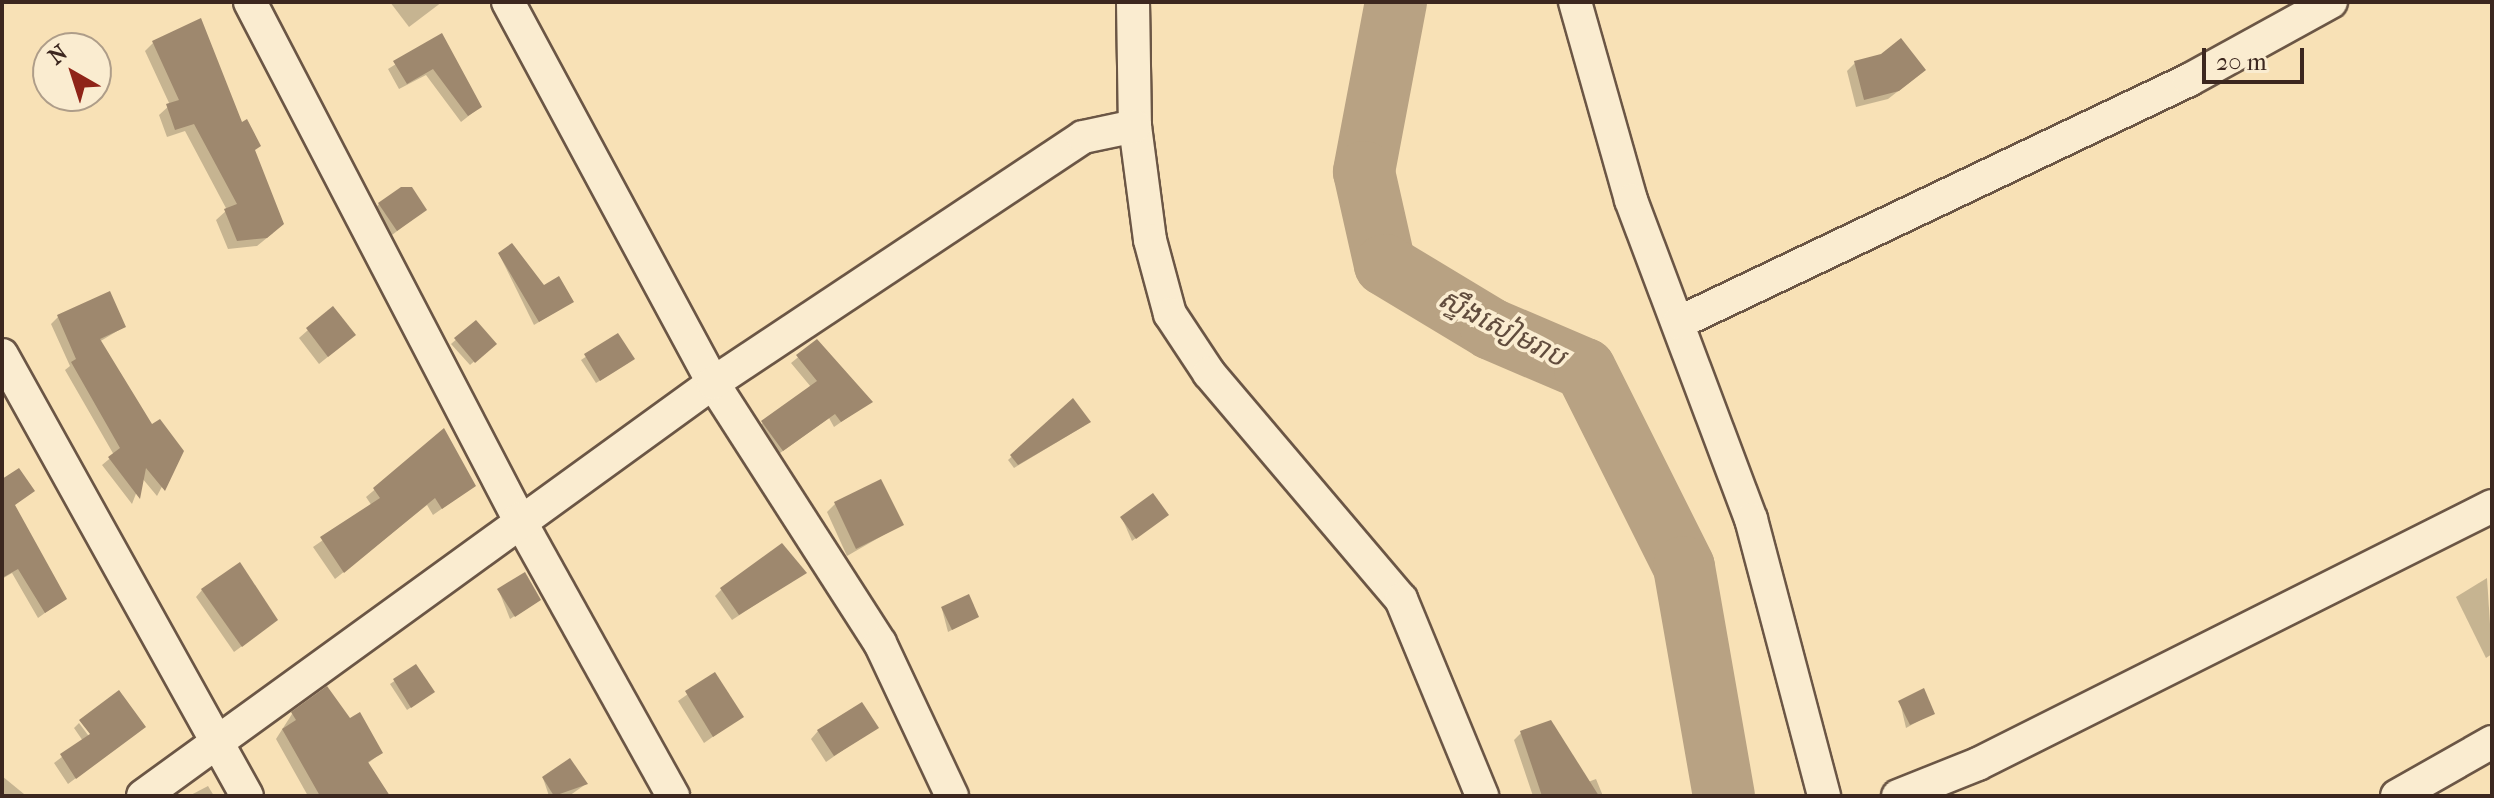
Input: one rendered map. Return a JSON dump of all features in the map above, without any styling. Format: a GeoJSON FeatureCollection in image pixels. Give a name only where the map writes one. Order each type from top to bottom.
{"type":"FeatureCollection","features":[{"type":"Feature","properties":{"kind":"street"},"geometry":{"type":"LineString","coordinates":[[250,2],[519,519],[673,796]]}},
{"type":"Feature","properties":{"kind":"street"},"geometry":{"type":"LineString","coordinates":[[508,2],[713,383],[880,643],[952,796]]}},
{"type":"Feature","properties":{"kind":"street"},"geometry":{"type":"LineString","coordinates":[[1133,2],[1135,126],[1150,240],[1170,314],[1209,373],[1401,599],[1482,796]]}},
{"type":"Feature","properties":{"kind":"street"},"geometry":{"type":"LineString","coordinates":[[1575,2],[1631,200],[1751,519],[1824,796]]}},
{"type":"Feature","properties":{"kind":"street"},"geometry":{"type":"LineString","coordinates":[[1678,323],[2189,80],[2331,2]]}},
{"type":"Feature","properties":{"kind":"street"},"geometry":{"type":"LineString","coordinates":[[143,796],[217,745],[519,519],[713,383],[1083,137],[1135,126]]}},
{"type":"Feature","properties":{"kind":"street"},"geometry":{"type":"LineString","coordinates":[[2,355],[247,796]]}},
{"type":"Feature","properties":{"kind":"street"},"geometry":{"type":"LineString","coordinates":[[1898,796],[1978,764],[2492,506]]}},
{"type":"Feature","properties":{"kind":"street"},"geometry":{"type":"LineString","coordinates":[[2397,796],[2492,742]]}},
{"type":"Feature","properties":{"kind":"building"},"geometry":{"type":"Polygon","coordinates":[[[201,18],[242,122],[247,119],[261,146],[255,150],[284,224],[267,238],[237,241],[224,209],[237,204],[194,124],[175,130],[166,104],[179,100],[152,41],[201,18]]]}},
{"type":"Feature","properties":{"kind":"building"},"geometry":{"type":"Polygon","coordinates":[[[442,33],[482,107],[468,116],[433,69],[407,84],[393,61],[442,33]]]}},
{"type":"Feature","properties":{"kind":"building"},"geometry":{"type":"Polygon","coordinates":[[[1901,38],[1926,70],[1899,91],[1864,100],[1854,61],[1881,54],[1901,38]]]}},
{"type":"Feature","properties":{"kind":"building"},"geometry":{"type":"Polygon","coordinates":[[[401,187],[412,187],[427,210],[397,231],[378,203],[401,187]]]}},
{"type":"Feature","properties":{"kind":"building"},"geometry":{"type":"Polygon","coordinates":[[[512,243],[544,285],[559,276],[574,302],[539,322],[498,253],[512,243]]]}},
{"type":"Feature","properties":{"kind":"building"},"geometry":{"type":"Polygon","coordinates":[[[110,291],[126,327],[100,339],[152,424],[160,419],[184,451],[165,491],[146,468],[140,499],[108,457],[120,448],[71,362],[76,359],[57,315],[110,291]]]}},
{"type":"Feature","properties":{"kind":"building"},"geometry":{"type":"Polygon","coordinates":[[[333,306],[356,335],[328,357],[306,328],[333,306]]]}},
{"type":"Feature","properties":{"kind":"building"},"geometry":{"type":"Polygon","coordinates":[[[476,320],[497,344],[475,363],[454,338],[476,320]]]}},
{"type":"Feature","properties":{"kind":"building"},"geometry":{"type":"Polygon","coordinates":[[[618,333],[635,359],[600,381],[584,354],[618,333]]]}},
{"type":"Feature","properties":{"kind":"building"},"geometry":{"type":"Polygon","coordinates":[[[817,339],[873,402],[841,422],[835,414],[783,451],[761,421],[817,381],[796,355],[817,339]]]}},
{"type":"Feature","properties":{"kind":"building"},"geometry":{"type":"Polygon","coordinates":[[[1073,398],[1091,422],[1018,465],[1010,455],[1073,398]]]}},
{"type":"Feature","properties":{"kind":"building"},"geometry":{"type":"Polygon","coordinates":[[[444,428],[476,486],[442,509],[435,498],[344,573],[320,537],[380,498],[373,488],[444,428]]]}},
{"type":"Feature","properties":{"kind":"building"},"geometry":{"type":"Polygon","coordinates":[[[19,468],[35,491],[15,505],[67,599],[45,613],[18,569],[2,578],[2,479],[19,468]]]}},
{"type":"Feature","properties":{"kind":"building"},"geometry":{"type":"Polygon","coordinates":[[[881,479],[904,525],[856,549],[834,502],[881,479]]]}},
{"type":"Feature","properties":{"kind":"building"},"geometry":{"type":"Polygon","coordinates":[[[1153,493],[1169,515],[1136,539],[1120,517],[1153,493]]]}},
{"type":"Feature","properties":{"kind":"building"},"geometry":{"type":"Polygon","coordinates":[[[782,543],[807,573],[739,615],[720,588],[782,543]]]}},
{"type":"Feature","properties":{"kind":"building"},"geometry":{"type":"Polygon","coordinates":[[[240,562],[278,620],[242,647],[201,589],[240,562]]]}},
{"type":"Feature","properties":{"kind":"building"},"geometry":{"type":"Polygon","coordinates":[[[525,572],[541,600],[515,617],[497,589],[525,572]]]}},
{"type":"Feature","properties":{"kind":"building"},"geometry":{"type":"Polygon","coordinates":[[[969,594],[979,617],[952,630],[941,607],[969,594]]]}},
{"type":"Feature","properties":{"kind":"building"},"geometry":{"type":"Polygon","coordinates":[[[416,664],[435,692],[411,708],[393,679],[416,664]]]}},
{"type":"Feature","properties":{"kind":"building"},"geometry":{"type":"Polygon","coordinates":[[[715,672],[744,717],[713,737],[685,691],[715,672]]]}},
{"type":"Feature","properties":{"kind":"building"},"geometry":{"type":"Polygon","coordinates":[[[327,686],[350,718],[360,712],[383,753],[368,762],[390,796],[320,796],[282,729],[296,720],[291,712],[327,686]]]}},
{"type":"Feature","properties":{"kind":"building"},"geometry":{"type":"Polygon","coordinates":[[[1924,688],[1935,714],[1910,725],[1898,701],[1924,688]]]}},
{"type":"Feature","properties":{"kind":"building"},"geometry":{"type":"Polygon","coordinates":[[[119,690],[146,727],[76,779],[60,754],[90,734],[79,720],[119,690]]]}},
{"type":"Feature","properties":{"kind":"building"},"geometry":{"type":"Polygon","coordinates":[[[862,702],[879,728],[834,756],[817,730],[862,702]]]}},
{"type":"Feature","properties":{"kind":"building"},"geometry":{"type":"Polygon","coordinates":[[[1551,720],[1599,796],[1542,796],[1520,731],[1551,720]]]}},
{"type":"Feature","properties":{"kind":"building"},"geometry":{"type":"Polygon","coordinates":[[[570,758],[588,784],[554,796],[542,777],[570,758]]]}},
{"type":"Feature","properties":{"kind":"waterway","name":"ស្ទឹងសៀមរាប"},"geometry":{"type":"LineString","coordinates":[[1396,2],[1364,172],[1385,265],[1491,329],[1585,369],[1684,567],[1724,796]]}}]}
